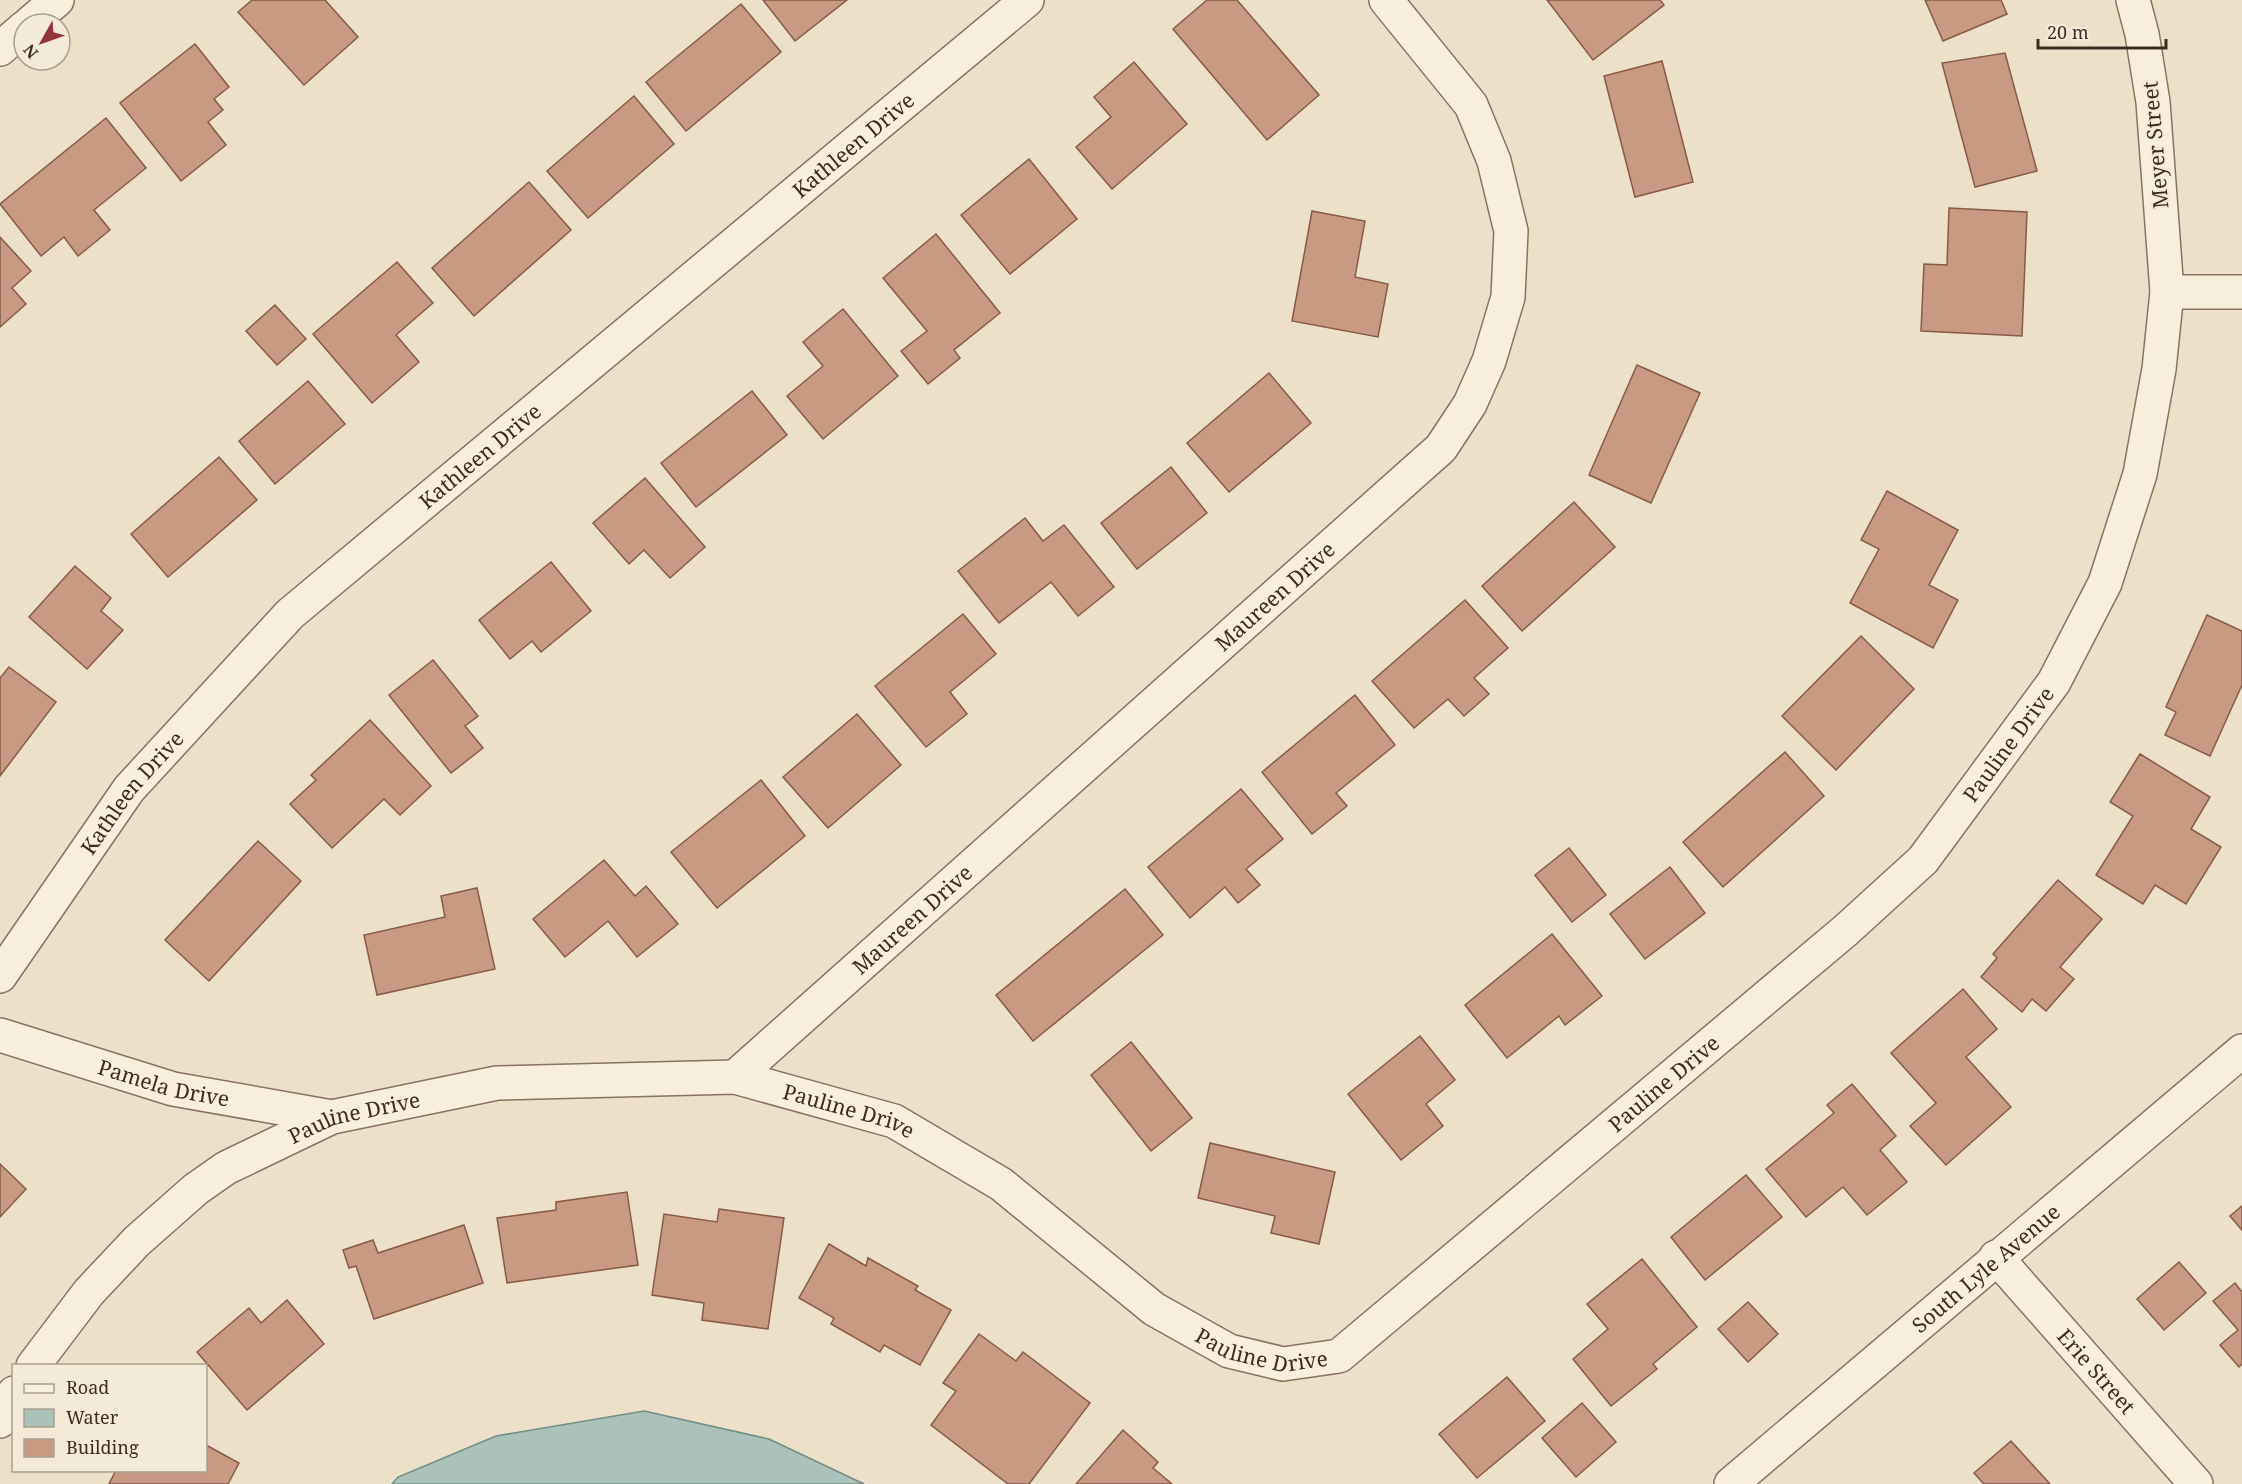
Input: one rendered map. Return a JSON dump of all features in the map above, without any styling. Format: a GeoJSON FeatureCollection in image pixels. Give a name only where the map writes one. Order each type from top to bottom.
{"type":"FeatureCollection","features":[{"type":"Feature","properties":{"kind":"street"},"geometry":{"type":"LineString","coordinates":[[43,12],[57,0]]}},
{"type":"Feature","properties":{"kind":"street","name":"Kathleen Drive"},"geometry":{"type":"LineString","coordinates":[[0,976],[129,789],[290,614],[1027,0]]}},
{"type":"Feature","properties":{"kind":"street","name":"Maureen Drive"},"geometry":{"type":"LineString","coordinates":[[735,1077],[1441,448],[1470,404],[1489,361],[1508,297],[1511,231],[1494,161],[1471,105],[1386,0]]}},
{"type":"Feature","properties":{"kind":"street","name":"Meyer Street"},"geometry":{"type":"LineString","coordinates":[[2133,0],[2142,34],[2153,102],[2167,292]]}},
{"type":"Feature","properties":{"kind":"street"},"geometry":{"type":"LineString","coordinates":[[0,49],[12,38]]}},
{"type":"Feature","properties":{"kind":"street"},"geometry":{"type":"LineString","coordinates":[[2167,292],[2242,292]]}},
{"type":"Feature","properties":{"kind":"street","name":"Pauline Drive"},"geometry":{"type":"LineString","coordinates":[[34,1364],[89,1292],[137,1241],[196,1189],[226,1168],[332,1118],[497,1083],[735,1077],[894,1121],[1001,1184],[1154,1309],[1229,1351],[1283,1364],[1339,1356],[1836,938],[1923,860],[2054,682],[2104,583],[2140,474],[2159,369],[2167,292]]}},
{"type":"Feature","properties":{"kind":"street","name":"Pamela Drive"},"geometry":{"type":"LineString","coordinates":[[0,1035],[173,1089],[332,1118]]}},
{"type":"Feature","properties":{"kind":"street","name":"South Lyle Avenue"},"geometry":{"type":"LineString","coordinates":[[1731,1484],[1996,1257],[2242,1051]]}},
{"type":"Feature","properties":{"kind":"street","name":"Erie Street"},"geometry":{"type":"LineString","coordinates":[[1996,1257],[2196,1484]]}},
{"type":"Feature","properties":{"kind":"street"},"geometry":{"type":"LineString","coordinates":[[0,1421],[12,1397]]}},
{"type":"Feature","properties":{"kind":"water"},"geometry":{"type":"Polygon","coordinates":[[[644,1411],[769,1439],[864,1484],[392,1484],[398,1477],[496,1436],[644,1411]]]}},
{"type":"Feature","properties":{"kind":"building"},"geometry":{"type":"Polygon","coordinates":[[[252,0],[325,0],[358,37],[304,85],[238,12],[252,0]]]}},
{"type":"Feature","properties":{"kind":"building"},"geometry":{"type":"Polygon","coordinates":[[[763,0],[847,0],[795,41],[763,0]]]}},
{"type":"Feature","properties":{"kind":"building"},"geometry":{"type":"Polygon","coordinates":[[[1207,0],[1237,0],[1319,95],[1267,140],[1173,29],[1207,0]]]}},
{"type":"Feature","properties":{"kind":"building"},"geometry":{"type":"Polygon","coordinates":[[[1547,0],[1660,0],[1664,5],[1593,60],[1547,0]]]}},
{"type":"Feature","properties":{"kind":"building"},"geometry":{"type":"Polygon","coordinates":[[[1925,0],[2001,0],[2007,14],[1943,41],[1925,0]]]}},
{"type":"Feature","properties":{"kind":"building"},"geometry":{"type":"Polygon","coordinates":[[[741,4],[781,52],[686,131],[646,82],[741,4]]]}},
{"type":"Feature","properties":{"kind":"building"},"geometry":{"type":"Polygon","coordinates":[[[195,44],[229,87],[214,99],[223,110],[208,122],[226,145],[181,181],[120,103],[195,44]]]}},
{"type":"Feature","properties":{"kind":"building"},"geometry":{"type":"Polygon","coordinates":[[[2005,53],[2037,171],[1975,187],[1942,63],[2005,53]]]}},
{"type":"Feature","properties":{"kind":"building"},"geometry":{"type":"Polygon","coordinates":[[[1662,61],[1693,182],[1635,197],[1604,76],[1662,61]]]}},
{"type":"Feature","properties":{"kind":"building"},"geometry":{"type":"Polygon","coordinates":[[[1134,62],[1187,124],[1112,189],[1076,147],[1111,117],[1094,97],[1134,62]]]}},
{"type":"Feature","properties":{"kind":"building"},"geometry":{"type":"Polygon","coordinates":[[[634,96],[674,144],[588,218],[547,171],[634,96]]]}},
{"type":"Feature","properties":{"kind":"building"},"geometry":{"type":"Polygon","coordinates":[[[106,118],[146,168],[94,210],[110,230],[78,256],[64,237],[41,256],[0,204],[106,118]]]}},
{"type":"Feature","properties":{"kind":"building"},"geometry":{"type":"Polygon","coordinates":[[[1029,159],[1077,219],[1010,274],[961,215],[1029,159]]]}},
{"type":"Feature","properties":{"kind":"building"},"geometry":{"type":"Polygon","coordinates":[[[529,182],[571,230],[474,316],[432,268],[529,182]]]}},
{"type":"Feature","properties":{"kind":"building"},"geometry":{"type":"Polygon","coordinates":[[[1949,208],[2027,212],[2022,336],[1921,331],[1924,264],[1947,265],[1949,208]]]}},
{"type":"Feature","properties":{"kind":"building"},"geometry":{"type":"Polygon","coordinates":[[[1312,211],[1365,221],[1355,277],[1388,284],[1378,337],[1292,321],[1312,211]]]}},
{"type":"Feature","properties":{"kind":"building"},"geometry":{"type":"Polygon","coordinates":[[[936,234],[1000,313],[954,350],[960,358],[928,384],[901,351],[927,331],[883,278],[936,234]]]}},
{"type":"Feature","properties":{"kind":"building"},"geometry":{"type":"Polygon","coordinates":[[[0,237],[31,271],[12,288],[26,304],[0,327],[0,237]]]}},
{"type":"Feature","properties":{"kind":"building"},"geometry":{"type":"Polygon","coordinates":[[[397,262],[433,303],[396,335],[419,362],[372,403],[313,334],[397,262]]]}},
{"type":"Feature","properties":{"kind":"building"},"geometry":{"type":"Polygon","coordinates":[[[275,305],[306,339],[277,365],[246,331],[275,305]]]}},
{"type":"Feature","properties":{"kind":"building"},"geometry":{"type":"Polygon","coordinates":[[[843,309],[898,376],[823,439],[787,396],[823,366],[803,342],[843,309]]]}},
{"type":"Feature","properties":{"kind":"building"},"geometry":{"type":"Polygon","coordinates":[[[1637,365],[1700,393],[1651,503],[1589,475],[1637,365]]]}},
{"type":"Feature","properties":{"kind":"building"},"geometry":{"type":"Polygon","coordinates":[[[1269,373],[1311,423],[1229,492],[1187,443],[1269,373]]]}},
{"type":"Feature","properties":{"kind":"building"},"geometry":{"type":"Polygon","coordinates":[[[308,381],[345,424],[275,484],[239,441],[308,381]]]}},
{"type":"Feature","properties":{"kind":"building"},"geometry":{"type":"Polygon","coordinates":[[[752,391],[787,435],[696,507],[661,463],[752,391]]]}},
{"type":"Feature","properties":{"kind":"building"},"geometry":{"type":"Polygon","coordinates":[[[219,457],[257,500],[168,577],[131,534],[219,457]]]}},
{"type":"Feature","properties":{"kind":"building"},"geometry":{"type":"Polygon","coordinates":[[[1171,467],[1207,513],[1137,569],[1101,523],[1171,467]]]}},
{"type":"Feature","properties":{"kind":"building"},"geometry":{"type":"Polygon","coordinates":[[[645,478],[705,547],[670,578],[644,550],[629,564],[593,523],[645,478]]]}},
{"type":"Feature","properties":{"kind":"building"},"geometry":{"type":"Polygon","coordinates":[[[1887,491],[1958,530],[1929,585],[1958,600],[1933,648],[1850,603],[1879,549],[1861,540],[1887,491]]]}},
{"type":"Feature","properties":{"kind":"building"},"geometry":{"type":"Polygon","coordinates":[[[1574,502],[1615,547],[1522,631],[1482,586],[1574,502]]]}},
{"type":"Feature","properties":{"kind":"building"},"geometry":{"type":"Polygon","coordinates":[[[1025,518],[1043,541],[1064,525],[1114,587],[1078,616],[1051,582],[999,623],[958,571],[1025,518]]]}},
{"type":"Feature","properties":{"kind":"building"},"geometry":{"type":"Polygon","coordinates":[[[551,562],[591,611],[541,652],[532,641],[510,659],[479,620],[551,562]]]}},
{"type":"Feature","properties":{"kind":"building"},"geometry":{"type":"Polygon","coordinates":[[[75,566],[111,598],[101,611],[123,630],[87,669],[29,617],[75,566]]]}},
{"type":"Feature","properties":{"kind":"building"},"geometry":{"type":"Polygon","coordinates":[[[1465,600],[1508,648],[1474,678],[1489,694],[1464,716],[1448,699],[1414,728],[1372,681],[1465,600]]]}},
{"type":"Feature","properties":{"kind":"building"},"geometry":{"type":"Polygon","coordinates":[[[963,614],[996,654],[950,692],[967,714],[926,747],[875,686],[963,614]]]}},
{"type":"Feature","properties":{"kind":"building"},"geometry":{"type":"Polygon","coordinates":[[[2207,615],[2242,631],[2242,685],[2210,756],[2165,735],[2176,712],[2166,707],[2207,615]]]}},
{"type":"Feature","properties":{"kind":"building"},"geometry":{"type":"Polygon","coordinates":[[[1861,636],[1914,689],[1836,770],[1782,716],[1861,636]]]}},
{"type":"Feature","properties":{"kind":"building"},"geometry":{"type":"Polygon","coordinates":[[[433,660],[478,716],[465,726],[483,748],[451,773],[389,695],[433,660]]]}},
{"type":"Feature","properties":{"kind":"building"},"geometry":{"type":"Polygon","coordinates":[[[9,667],[56,702],[0,776],[0,678],[9,667]]]}},
{"type":"Feature","properties":{"kind":"building"},"geometry":{"type":"Polygon","coordinates":[[[1355,695],[1395,745],[1336,793],[1347,806],[1312,834],[1262,772],[1355,695]]]}},
{"type":"Feature","properties":{"kind":"building"},"geometry":{"type":"Polygon","coordinates":[[[857,714],[901,765],[828,828],[783,777],[857,714]]]}},
{"type":"Feature","properties":{"kind":"building"},"geometry":{"type":"Polygon","coordinates":[[[370,720],[431,786],[400,815],[384,799],[332,848],[290,804],[316,780],[311,775],[370,720]]]}},
{"type":"Feature","properties":{"kind":"building"},"geometry":{"type":"Polygon","coordinates":[[[1785,752],[1824,796],[1723,887],[1683,842],[1785,752]]]}},
{"type":"Feature","properties":{"kind":"building"},"geometry":{"type":"Polygon","coordinates":[[[2140,754],[2210,797],[2191,829],[2221,847],[2186,904],[2155,885],[2143,904],[2096,875],[2133,816],[2110,802],[2140,754]]]}},
{"type":"Feature","properties":{"kind":"building"},"geometry":{"type":"Polygon","coordinates":[[[761,780],[805,836],[717,908],[671,852],[761,780]]]}},
{"type":"Feature","properties":{"kind":"building"},"geometry":{"type":"Polygon","coordinates":[[[1241,789],[1283,839],[1246,869],[1260,885],[1238,903],[1225,887],[1190,918],[1148,867],[1241,789]]]}},
{"type":"Feature","properties":{"kind":"building"},"geometry":{"type":"Polygon","coordinates":[[[258,841],[301,881],[209,981],[165,940],[258,841]]]}},
{"type":"Feature","properties":{"kind":"building"},"geometry":{"type":"Polygon","coordinates":[[[1569,848],[1606,895],[1572,922],[1535,875],[1569,848]]]}},
{"type":"Feature","properties":{"kind":"building"},"geometry":{"type":"Polygon","coordinates":[[[604,860],[635,896],[646,886],[678,924],[637,957],[608,921],[565,957],[533,919],[604,860]]]}},
{"type":"Feature","properties":{"kind":"building"},"geometry":{"type":"Polygon","coordinates":[[[1670,867],[1705,913],[1645,959],[1610,914],[1670,867]]]}},
{"type":"Feature","properties":{"kind":"building"},"geometry":{"type":"Polygon","coordinates":[[[2058,880],[2102,919],[2060,967],[2074,979],[2046,1011],[2032,999],[2022,1012],[1981,977],[1997,958],[1993,954],[2058,880]]]}},
{"type":"Feature","properties":{"kind":"building"},"geometry":{"type":"Polygon","coordinates":[[[477,888],[495,969],[377,995],[364,935],[445,917],[441,896],[477,888]]]}},
{"type":"Feature","properties":{"kind":"building"},"geometry":{"type":"Polygon","coordinates":[[[1125,889],[1163,935],[1033,1041],[996,995],[1125,889]]]}},
{"type":"Feature","properties":{"kind":"building"},"geometry":{"type":"Polygon","coordinates":[[[1552,934],[1602,996],[1565,1025],[1559,1016],[1507,1058],[1465,1005],[1552,934]]]}},
{"type":"Feature","properties":{"kind":"building"},"geometry":{"type":"Polygon","coordinates":[[[1963,989],[1997,1029],[1966,1057],[2011,1107],[1946,1165],[1910,1126],[1936,1103],[1891,1053],[1963,989]]]}},
{"type":"Feature","properties":{"kind":"building"},"geometry":{"type":"Polygon","coordinates":[[[1420,1036],[1455,1080],[1426,1104],[1443,1126],[1401,1160],[1348,1094],[1420,1036]]]}},
{"type":"Feature","properties":{"kind":"building"},"geometry":{"type":"Polygon","coordinates":[[[1131,1042],[1192,1118],[1151,1151],[1091,1075],[1131,1042]]]}},
{"type":"Feature","properties":{"kind":"building"},"geometry":{"type":"Polygon","coordinates":[[[1852,1084],[1896,1136],[1880,1150],[1907,1182],[1867,1215],[1843,1187],[1806,1217],[1766,1169],[1834,1113],[1827,1105],[1852,1084]]]}},
{"type":"Feature","properties":{"kind":"building"},"geometry":{"type":"Polygon","coordinates":[[[1210,1143],[1335,1172],[1319,1244],[1271,1233],[1275,1216],[1198,1198],[1210,1143]]]}},
{"type":"Feature","properties":{"kind":"building"},"geometry":{"type":"Polygon","coordinates":[[[0,1164],[26,1189],[0,1217],[0,1164]]]}},
{"type":"Feature","properties":{"kind":"building"},"geometry":{"type":"Polygon","coordinates":[[[1746,1175],[1782,1217],[1705,1280],[1671,1237],[1746,1175]]]}},
{"type":"Feature","properties":{"kind":"building"},"geometry":{"type":"Polygon","coordinates":[[[627,1192],[638,1265],[507,1283],[497,1218],[556,1210],[556,1202],[627,1192]]]}},
{"type":"Feature","properties":{"kind":"building"},"geometry":{"type":"Polygon","coordinates":[[[2242,1206],[2242,1230],[2230,1216],[2242,1206]]]}},
{"type":"Feature","properties":{"kind":"building"},"geometry":{"type":"Polygon","coordinates":[[[719,1209],[784,1218],[768,1329],[702,1320],[704,1303],[652,1295],[664,1214],[717,1222],[719,1209]]]}},
{"type":"Feature","properties":{"kind":"building"},"geometry":{"type":"Polygon","coordinates":[[[464,1225],[483,1283],[374,1319],[356,1266],[349,1268],[343,1250],[373,1240],[378,1253],[464,1225]]]}},
{"type":"Feature","properties":{"kind":"building"},"geometry":{"type":"Polygon","coordinates":[[[829,1244],[866,1266],[868,1258],[918,1286],[915,1290],[951,1310],[920,1365],[884,1345],[880,1352],[831,1324],[834,1318],[799,1298],[829,1244]]]}},
{"type":"Feature","properties":{"kind":"building"},"geometry":{"type":"Polygon","coordinates":[[[1642,1259],[1697,1327],[1653,1364],[1657,1369],[1611,1406],[1573,1359],[1608,1329],[1587,1304],[1642,1259]]]}},
{"type":"Feature","properties":{"kind":"building"},"geometry":{"type":"Polygon","coordinates":[[[2179,1262],[2206,1293],[2164,1330],[2137,1299],[2179,1262]]]}},
{"type":"Feature","properties":{"kind":"building"},"geometry":{"type":"Polygon","coordinates":[[[2235,1283],[2242,1292],[2242,1364],[2239,1367],[2220,1345],[2238,1330],[2213,1301],[2235,1283]]]}},
{"type":"Feature","properties":{"kind":"building"},"geometry":{"type":"Polygon","coordinates":[[[287,1300],[324,1344],[247,1410],[197,1352],[249,1308],[261,1323],[287,1300]]]}},
{"type":"Feature","properties":{"kind":"building"},"geometry":{"type":"Polygon","coordinates":[[[1748,1302],[1778,1334],[1748,1362],[1718,1329],[1748,1302]]]}},
{"type":"Feature","properties":{"kind":"building"},"geometry":{"type":"Polygon","coordinates":[[[979,1334],[1016,1361],[1023,1352],[1090,1403],[1029,1484],[1008,1484],[931,1425],[956,1391],[943,1383],[979,1334]]]}},
{"type":"Feature","properties":{"kind":"building"},"geometry":{"type":"Polygon","coordinates":[[[1507,1377],[1545,1421],[1477,1478],[1439,1434],[1507,1377]]]}},
{"type":"Feature","properties":{"kind":"building"},"geometry":{"type":"Polygon","coordinates":[[[1582,1403],[1616,1442],[1576,1477],[1542,1438],[1582,1403]]]}},
{"type":"Feature","properties":{"kind":"building"},"geometry":{"type":"Polygon","coordinates":[[[1123,1430],[1158,1462],[1153,1468],[1172,1484],[1076,1484],[1123,1430]]]}},
{"type":"Feature","properties":{"kind":"building"},"geometry":{"type":"Polygon","coordinates":[[[2011,1441],[2050,1484],[1984,1484],[1974,1473],[2011,1441]]]}},
{"type":"Feature","properties":{"kind":"building"},"geometry":{"type":"Polygon","coordinates":[[[207,1446],[239,1463],[228,1484],[109,1484],[115,1472],[207,1472],[207,1446]]]}}]}
